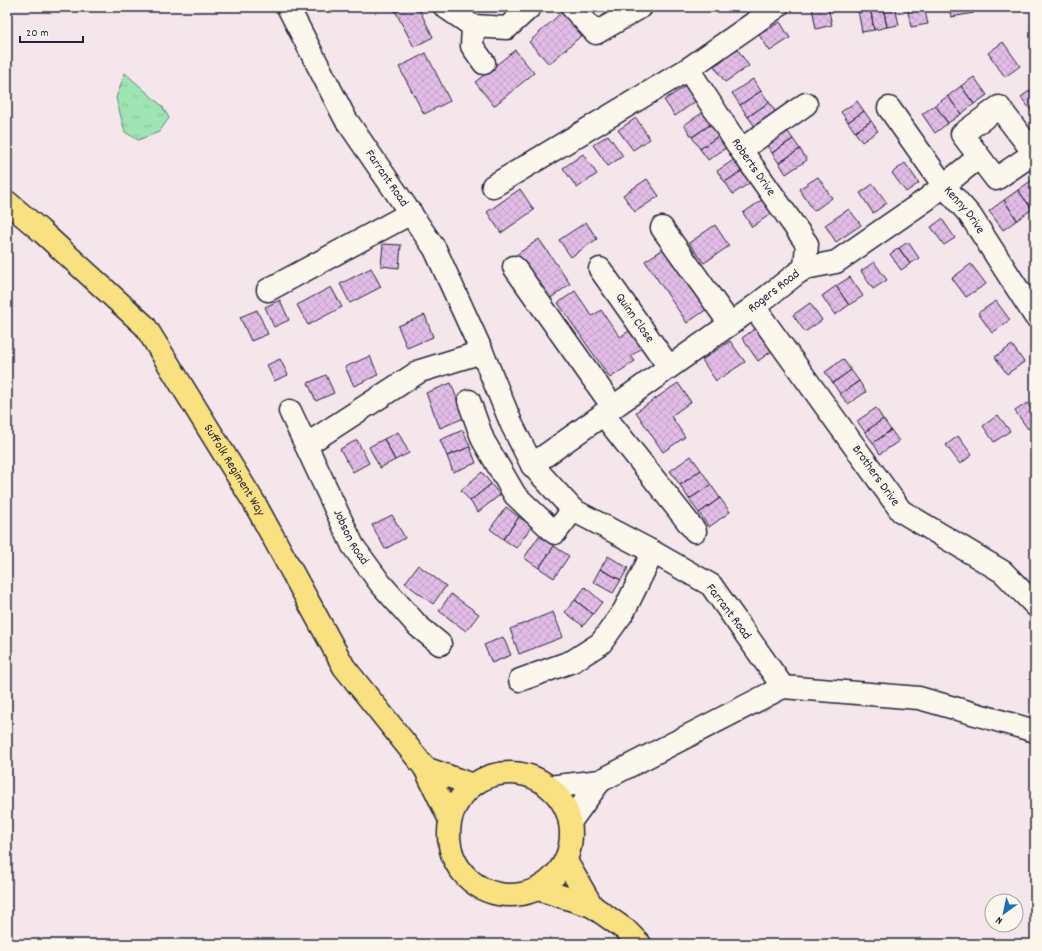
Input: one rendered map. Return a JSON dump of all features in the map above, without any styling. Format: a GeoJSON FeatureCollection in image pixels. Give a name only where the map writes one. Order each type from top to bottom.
{"type":"FeatureCollection","features":[{"type":"Feature","properties":{"kind":"main road","name":"Suffolk Regiment Way"},"geometry":{"type":"LineString","coordinates":[[7,202],[40,230],[145,326],[255,504],[344,667],[425,768],[450,820]]}},
{"type":"Feature","properties":{"kind":"main road"},"geometry":{"type":"LineString","coordinates":[[425,768],[473,785]]}},
{"type":"Feature","properties":{"kind":"main road"},"geometry":{"type":"LineString","coordinates":[[512,773],[538,779],[559,797],[566,808],[572,835],[566,861],[550,882],[538,889],[519,895],[500,895],[486,891],[473,884],[463,874],[455,862],[450,848],[448,834],[450,820],[455,807],[462,795],[473,785],[485,778],[498,774],[512,773]]}},
{"type":"Feature","properties":{"kind":"main road"},"geometry":{"type":"LineString","coordinates":[[566,861],[592,906]]}},
{"type":"Feature","properties":{"kind":"main road"},"geometry":{"type":"LineString","coordinates":[[538,889],[592,906],[626,930],[640,944]]}},
{"type":"Feature","properties":{"kind":"street","name":"Farrant Road"},"geometry":{"type":"LineString","coordinates":[[288,7],[345,118],[435,249],[482,352],[512,425],[532,465],[572,510],[653,552],[711,585],[783,687]]}},
{"type":"Feature","properties":{"kind":"street"},"geometry":{"type":"LineString","coordinates":[[441,10],[473,26],[507,28],[530,7]]}},
{"type":"Feature","properties":{"kind":"street"},"geometry":{"type":"LineString","coordinates":[[572,7],[596,33],[641,7]]}},
{"type":"Feature","properties":{"kind":"street"},"geometry":{"type":"LineString","coordinates":[[493,186],[688,69],[777,7]]}},
{"type":"Feature","properties":{"kind":"street"},"geometry":{"type":"LineString","coordinates":[[473,26],[472,46],[484,63]]}},
{"type":"Feature","properties":{"kind":"street","name":"Roberts Drive"},"geometry":{"type":"LineString","coordinates":[[688,69],[807,244],[806,268]]}},
{"type":"Feature","properties":{"kind":"street"},"geometry":{"type":"LineString","coordinates":[[742,150],[806,104]]}},
{"type":"Feature","properties":{"kind":"street","name":"Kenny Drive"},"geometry":{"type":"LineString","coordinates":[[889,108],[944,186],[970,215],[1035,316]]}},
{"type":"Feature","properties":{"kind":"street","name":"Rogers Road"},"geometry":{"type":"LineString","coordinates":[[532,465],[806,268],[836,262],[944,186],[980,157]]}},
{"type":"Feature","properties":{"kind":"street"},"geometry":{"type":"LineString","coordinates":[[268,290],[410,213]]}},
{"type":"Feature","properties":{"kind":"street"},"geometry":{"type":"LineString","coordinates":[[662,228],[730,324]]}},
{"type":"Feature","properties":{"kind":"street"},"geometry":{"type":"LineString","coordinates":[[514,267],[608,411],[695,531]]}},
{"type":"Feature","properties":{"kind":"street","name":"Quinn Close"},"geometry":{"type":"LineString","coordinates":[[600,269],[670,367]]}},
{"type":"Feature","properties":{"kind":"street","name":"Brothers Drive"},"geometry":{"type":"LineString","coordinates":[[754,306],[901,511],[1003,572],[1035,605]]}},
{"type":"Feature","properties":{"kind":"street"},"geometry":{"type":"LineString","coordinates":[[306,445],[420,371],[482,352]]}},
{"type":"Feature","properties":{"kind":"street"},"geometry":{"type":"LineString","coordinates":[[469,401],[484,440],[516,495],[555,533],[572,510]]}},
{"type":"Feature","properties":{"kind":"street","name":"Jobson Road"},"geometry":{"type":"LineString","coordinates":[[290,411],[353,546],[380,583],[418,626],[440,644]]}},
{"type":"Feature","properties":{"kind":"street"},"geometry":{"type":"LineString","coordinates":[[484,440],[512,425]]}},
{"type":"Feature","properties":{"kind":"street"},"geometry":{"type":"LineString","coordinates":[[520,680],[573,661],[601,643],[624,611],[653,552]]}},
{"type":"Feature","properties":{"kind":"street"},"geometry":{"type":"LineString","coordinates":[[549,787],[600,781],[783,687],[919,698],[1035,731]]}},
{"type":"Feature","properties":{"kind":"street"},"geometry":{"type":"LineString","coordinates":[[570,822],[600,781]]}},
{"type":"Feature","properties":{"kind":"green space"},"geometry":{"type":"Polygon","coordinates":[[[125,73],[162,106],[169,118],[159,132],[138,140],[125,132],[116,98],[125,73]]]}},
{"type":"Feature","properties":{"kind":"building"},"geometry":{"type":"Polygon","coordinates":[[[393,7],[418,7],[433,37],[414,47],[393,7]]]}},
{"type":"Feature","properties":{"kind":"building"},"geometry":{"type":"Polygon","coordinates":[[[812,7],[828,7],[832,25],[816,29],[812,7]]]}},
{"type":"Feature","properties":{"kind":"building"},"geometry":{"type":"Polygon","coordinates":[[[870,7],[874,30],[862,32],[858,10],[870,7]]]}},
{"type":"Feature","properties":{"kind":"building"},"geometry":{"type":"Polygon","coordinates":[[[870,7],[883,7],[887,27],[874,30],[870,7]]]}},
{"type":"Feature","properties":{"kind":"building"},"geometry":{"type":"Polygon","coordinates":[[[883,7],[895,7],[899,25],[887,27],[883,7]]]}},
{"type":"Feature","properties":{"kind":"building"},"geometry":{"type":"Polygon","coordinates":[[[907,7],[924,7],[928,24],[911,27],[907,7]]]}},
{"type":"Feature","properties":{"kind":"building"},"geometry":{"type":"Polygon","coordinates":[[[949,7],[972,7],[974,13],[951,17],[949,7]]]}},
{"type":"Feature","properties":{"kind":"building"},"geometry":{"type":"Polygon","coordinates":[[[562,12],[582,35],[549,64],[529,42],[562,12]]]}},
{"type":"Feature","properties":{"kind":"building"},"geometry":{"type":"Polygon","coordinates":[[[780,22],[790,38],[770,51],[759,35],[780,22]]]}},
{"type":"Feature","properties":{"kind":"building"},"geometry":{"type":"Polygon","coordinates":[[[1003,42],[1020,66],[1005,77],[988,53],[1003,42]]]}},
{"type":"Feature","properties":{"kind":"building"},"geometry":{"type":"Polygon","coordinates":[[[515,50],[534,73],[494,106],[475,82],[515,50]]]}},
{"type":"Feature","properties":{"kind":"building"},"geometry":{"type":"Polygon","coordinates":[[[738,50],[749,66],[725,82],[714,66],[738,50]]]}},
{"type":"Feature","properties":{"kind":"building"},"geometry":{"type":"Polygon","coordinates":[[[426,53],[450,101],[424,114],[399,67],[426,53]]]}},
{"type":"Feature","properties":{"kind":"building"},"geometry":{"type":"Polygon","coordinates":[[[974,77],[987,95],[974,104],[961,86],[974,77]]]}},
{"type":"Feature","properties":{"kind":"building"},"geometry":{"type":"Polygon","coordinates":[[[753,79],[761,91],[740,105],[732,93],[753,79]]]}},
{"type":"Feature","properties":{"kind":"building"},"geometry":{"type":"Polygon","coordinates":[[[686,86],[696,101],[675,116],[664,100],[686,86]]]}},
{"type":"Feature","properties":{"kind":"building"},"geometry":{"type":"Polygon","coordinates":[[[961,86],[974,104],[961,114],[948,96],[961,86]]]}},
{"type":"Feature","properties":{"kind":"building"},"geometry":{"type":"Polygon","coordinates":[[[1035,87],[1035,116],[1021,97],[1035,87]]]}},
{"type":"Feature","properties":{"kind":"building"},"geometry":{"type":"Polygon","coordinates":[[[761,91],[769,102],[748,117],[740,105],[761,91]]]}},
{"type":"Feature","properties":{"kind":"building"},"geometry":{"type":"Polygon","coordinates":[[[948,96],[961,114],[948,123],[935,105],[948,96]]]}},
{"type":"Feature","properties":{"kind":"building"},"geometry":{"type":"Polygon","coordinates":[[[857,101],[864,111],[848,122],[841,112],[857,101]]]}},
{"type":"Feature","properties":{"kind":"building"},"geometry":{"type":"Polygon","coordinates":[[[769,102],[777,114],[756,128],[748,117],[769,102]]]}},
{"type":"Feature","properties":{"kind":"building"},"geometry":{"type":"Polygon","coordinates":[[[935,105],[948,123],[935,133],[922,114],[935,105]]]}},
{"type":"Feature","properties":{"kind":"building"},"geometry":{"type":"Polygon","coordinates":[[[705,111],[713,123],[692,137],[684,125],[705,111]]]}},
{"type":"Feature","properties":{"kind":"building"},"geometry":{"type":"Polygon","coordinates":[[[864,111],[871,121],[855,132],[848,122],[864,111]]]}},
{"type":"Feature","properties":{"kind":"building"},"geometry":{"type":"Polygon","coordinates":[[[636,118],[650,139],[633,150],[618,130],[636,118]]]}},
{"type":"Feature","properties":{"kind":"building"},"geometry":{"type":"Polygon","coordinates":[[[871,121],[878,131],[862,142],[855,132],[871,121]]]}},
{"type":"Feature","properties":{"kind":"building"},"geometry":{"type":"Polygon","coordinates":[[[713,123],[721,134],[700,149],[692,137],[713,123]]]}},
{"type":"Feature","properties":{"kind":"building"},"geometry":{"type":"Polygon","coordinates":[[[786,129],[793,139],[772,153],[765,143],[786,129]]]}},
{"type":"Feature","properties":{"kind":"building"},"geometry":{"type":"Polygon","coordinates":[[[721,134],[729,146],[708,160],[700,149],[721,134]]]}},
{"type":"Feature","properties":{"kind":"building"},"geometry":{"type":"Polygon","coordinates":[[[608,135],[623,156],[608,166],[593,145],[608,135]]]}},
{"type":"Feature","properties":{"kind":"building"},"geometry":{"type":"Polygon","coordinates":[[[793,139],[800,149],[779,163],[772,153],[793,139]]]}},
{"type":"Feature","properties":{"kind":"building"},"geometry":{"type":"Polygon","coordinates":[[[800,149],[807,160],[786,174],[779,163],[800,149]]]}},
{"type":"Feature","properties":{"kind":"building"},"geometry":{"type":"Polygon","coordinates":[[[583,154],[597,174],[577,188],[563,168],[583,154]]]}},
{"type":"Feature","properties":{"kind":"building"},"geometry":{"type":"Polygon","coordinates":[[[738,157],[746,168],[725,182],[717,171],[738,157]]]}},
{"type":"Feature","properties":{"kind":"building"},"geometry":{"type":"Polygon","coordinates":[[[905,163],[919,183],[906,192],[892,173],[905,163]]]}},
{"type":"Feature","properties":{"kind":"building"},"geometry":{"type":"Polygon","coordinates":[[[746,168],[754,180],[733,194],[725,182],[746,168]]]}},
{"type":"Feature","properties":{"kind":"building"},"geometry":{"type":"Polygon","coordinates":[[[818,177],[832,198],[814,211],[799,189],[818,177]]]}},
{"type":"Feature","properties":{"kind":"building"},"geometry":{"type":"Polygon","coordinates":[[[647,179],[659,196],[635,212],[623,195],[647,179]]]}},
{"type":"Feature","properties":{"kind":"building"},"geometry":{"type":"Polygon","coordinates":[[[1032,180],[1035,184],[1035,207],[1032,209],[1018,190],[1032,180]]]}},
{"type":"Feature","properties":{"kind":"building"},"geometry":{"type":"Polygon","coordinates":[[[873,184],[887,203],[873,213],[860,193],[873,184]]]}},
{"type":"Feature","properties":{"kind":"building"},"geometry":{"type":"Polygon","coordinates":[[[520,189],[534,210],[501,233],[487,212],[520,189]]]}},
{"type":"Feature","properties":{"kind":"building"},"geometry":{"type":"Polygon","coordinates":[[[1018,190],[1032,209],[1017,220],[1004,200],[1018,190]]]}},
{"type":"Feature","properties":{"kind":"building"},"geometry":{"type":"Polygon","coordinates":[[[763,199],[772,213],[752,227],[743,213],[763,199]]]}},
{"type":"Feature","properties":{"kind":"building"},"geometry":{"type":"Polygon","coordinates":[[[1004,200],[1017,220],[1003,230],[989,211],[1004,200]]]}},
{"type":"Feature","properties":{"kind":"building"},"geometry":{"type":"Polygon","coordinates":[[[849,209],[861,225],[836,242],[825,225],[849,209]]]}},
{"type":"Feature","properties":{"kind":"building"},"geometry":{"type":"Polygon","coordinates":[[[942,219],[955,238],[944,245],[931,227],[942,219]]]}},
{"type":"Feature","properties":{"kind":"building"},"geometry":{"type":"Polygon","coordinates":[[[586,222],[597,239],[571,257],[559,240],[586,222]]]}},
{"type":"Feature","properties":{"kind":"building"},"geometry":{"type":"Polygon","coordinates":[[[715,225],[729,246],[704,263],[689,243],[715,225]]]}},
{"type":"Feature","properties":{"kind":"building"},"geometry":{"type":"Polygon","coordinates":[[[539,239],[570,284],[548,300],[516,255],[539,239]]]}},
{"type":"Feature","properties":{"kind":"building"},"geometry":{"type":"Polygon","coordinates":[[[908,242],[919,258],[910,264],[899,248],[908,242]]]}},
{"type":"Feature","properties":{"kind":"building"},"geometry":{"type":"Polygon","coordinates":[[[383,244],[401,245],[399,268],[381,266],[383,244]]]}},
{"type":"Feature","properties":{"kind":"building"},"geometry":{"type":"Polygon","coordinates":[[[665,248],[707,309],[687,323],[645,261],[665,248]]]}},
{"type":"Feature","properties":{"kind":"building"},"geometry":{"type":"Polygon","coordinates":[[[899,248],[910,264],[901,270],[890,254],[899,248]]]}},
{"type":"Feature","properties":{"kind":"building"},"geometry":{"type":"Polygon","coordinates":[[[874,262],[887,280],[873,289],[861,271],[874,262]]]}},
{"type":"Feature","properties":{"kind":"building"},"geometry":{"type":"Polygon","coordinates":[[[971,264],[986,284],[966,297],[952,278],[971,264]]]}},
{"type":"Feature","properties":{"kind":"building"},"geometry":{"type":"Polygon","coordinates":[[[371,268],[381,287],[350,303],[340,284],[371,268]]]}},
{"type":"Feature","properties":{"kind":"building"},"geometry":{"type":"Polygon","coordinates":[[[850,277],[863,296],[849,305],[836,286],[850,277]]]}},
{"type":"Feature","properties":{"kind":"building"},"geometry":{"type":"Polygon","coordinates":[[[836,286],[849,305],[835,315],[822,296],[836,286]]]}},
{"type":"Feature","properties":{"kind":"building"},"geometry":{"type":"Polygon","coordinates":[[[331,287],[342,307],[308,325],[297,305],[331,287]]]}},
{"type":"Feature","properties":{"kind":"building"},"geometry":{"type":"Polygon","coordinates":[[[575,291],[592,316],[601,310],[620,337],[635,327],[647,344],[631,356],[635,361],[610,378],[558,303],[575,291]]]}},
{"type":"Feature","properties":{"kind":"building"},"geometry":{"type":"Polygon","coordinates":[[[280,300],[289,320],[274,327],[265,307],[280,300]]]}},
{"type":"Feature","properties":{"kind":"building"},"geometry":{"type":"Polygon","coordinates":[[[996,301],[1010,320],[992,333],[978,313],[996,301]]]}},
{"type":"Feature","properties":{"kind":"building"},"geometry":{"type":"Polygon","coordinates":[[[810,303],[822,320],[805,332],[793,315],[810,303]]]}},
{"type":"Feature","properties":{"kind":"building"},"geometry":{"type":"Polygon","coordinates":[[[257,310],[268,334],[251,341],[240,317],[257,310]]]}},
{"type":"Feature","properties":{"kind":"building"},"geometry":{"type":"Polygon","coordinates":[[[425,315],[433,337],[407,348],[398,326],[425,315]]]}},
{"type":"Feature","properties":{"kind":"building"},"geometry":{"type":"Polygon","coordinates":[[[756,328],[772,351],[758,361],[742,338],[756,328]]]}},
{"type":"Feature","properties":{"kind":"building"},"geometry":{"type":"Polygon","coordinates":[[[730,341],[745,362],[716,381],[702,360],[730,341]]]}},
{"type":"Feature","properties":{"kind":"building"},"geometry":{"type":"Polygon","coordinates":[[[1012,345],[1024,362],[1007,374],[995,357],[1012,345]]]}},
{"type":"Feature","properties":{"kind":"building"},"geometry":{"type":"Polygon","coordinates":[[[370,356],[378,375],[354,386],[345,367],[370,356]]]}},
{"type":"Feature","properties":{"kind":"building"},"geometry":{"type":"Polygon","coordinates":[[[280,359],[288,375],[274,381],[267,365],[280,359]]]}},
{"type":"Feature","properties":{"kind":"building"},"geometry":{"type":"Polygon","coordinates":[[[843,359],[851,370],[833,383],[825,372],[843,359]]]}},
{"type":"Feature","properties":{"kind":"building"},"geometry":{"type":"Polygon","coordinates":[[[851,370],[859,381],[840,394],[833,383],[851,370]]]}},
{"type":"Feature","properties":{"kind":"building"},"geometry":{"type":"Polygon","coordinates":[[[326,375],[334,393],[316,401],[308,383],[326,375]]]}},
{"type":"Feature","properties":{"kind":"building"},"geometry":{"type":"Polygon","coordinates":[[[859,381],[866,392],[848,404],[840,394],[859,381]]]}},
{"type":"Feature","properties":{"kind":"building"},"geometry":{"type":"Polygon","coordinates":[[[451,383],[464,418],[440,428],[426,393],[451,383]]]}},
{"type":"Feature","properties":{"kind":"building"},"geometry":{"type":"Polygon","coordinates":[[[678,383],[691,402],[671,416],[685,437],[663,452],[636,412],[678,383]]]}},
{"type":"Feature","properties":{"kind":"building"},"geometry":{"type":"Polygon","coordinates":[[[1027,403],[1035,414],[1035,424],[1028,429],[1015,411],[1027,403]]]}},
{"type":"Feature","properties":{"kind":"building"},"geometry":{"type":"Polygon","coordinates":[[[876,408],[883,419],[865,432],[857,421],[876,408]]]}},
{"type":"Feature","properties":{"kind":"building"},"geometry":{"type":"Polygon","coordinates":[[[998,415],[1010,431],[994,442],[983,426],[998,415]]]}},
{"type":"Feature","properties":{"kind":"building"},"geometry":{"type":"Polygon","coordinates":[[[883,419],[891,430],[873,443],[865,432],[883,419]]]}},
{"type":"Feature","properties":{"kind":"building"},"geometry":{"type":"Polygon","coordinates":[[[463,430],[470,447],[447,456],[440,440],[463,430]]]}},
{"type":"Feature","properties":{"kind":"building"},"geometry":{"type":"Polygon","coordinates":[[[891,430],[899,441],[880,454],[873,443],[891,430]]]}},
{"type":"Feature","properties":{"kind":"building"},"geometry":{"type":"Polygon","coordinates":[[[398,432],[409,453],[395,460],[384,439],[398,432]]]}},
{"type":"Feature","properties":{"kind":"building"},"geometry":{"type":"Polygon","coordinates":[[[958,436],[972,455],[960,464],[946,445],[958,436]]]}},
{"type":"Feature","properties":{"kind":"building"},"geometry":{"type":"Polygon","coordinates":[[[384,439],[395,460],[380,468],[369,447],[384,439]]]}},
{"type":"Feature","properties":{"kind":"building"},"geometry":{"type":"Polygon","coordinates":[[[357,440],[369,463],[353,472],[340,449],[357,440]]]}},
{"type":"Feature","properties":{"kind":"building"},"geometry":{"type":"Polygon","coordinates":[[[470,447],[476,463],[453,472],[447,456],[470,447]]]}},
{"type":"Feature","properties":{"kind":"building"},"geometry":{"type":"Polygon","coordinates":[[[691,456],[701,470],[680,485],[670,471],[691,456]]]}},
{"type":"Feature","properties":{"kind":"building"},"geometry":{"type":"Polygon","coordinates":[[[701,470],[711,485],[689,499],[680,485],[701,470]]]}},
{"type":"Feature","properties":{"kind":"building"},"geometry":{"type":"Polygon","coordinates":[[[482,472],[491,484],[470,501],[461,490],[482,472]]]}},
{"type":"Feature","properties":{"kind":"building"},"geometry":{"type":"Polygon","coordinates":[[[491,484],[500,495],[478,512],[470,501],[491,484]]]}},
{"type":"Feature","properties":{"kind":"building"},"geometry":{"type":"Polygon","coordinates":[[[711,485],[720,498],[699,513],[689,499],[711,485]]]}},
{"type":"Feature","properties":{"kind":"building"},"geometry":{"type":"Polygon","coordinates":[[[720,498],[730,512],[709,527],[699,513],[720,498]]]}},
{"type":"Feature","properties":{"kind":"building"},"geometry":{"type":"Polygon","coordinates":[[[506,507],[519,517],[503,539],[490,529],[506,507]]]}},
{"type":"Feature","properties":{"kind":"building"},"geometry":{"type":"Polygon","coordinates":[[[392,515],[405,538],[385,549],[372,525],[392,515]]]}},
{"type":"Feature","properties":{"kind":"building"},"geometry":{"type":"Polygon","coordinates":[[[519,517],[532,526],[516,548],[503,539],[519,517]]]}},
{"type":"Feature","properties":{"kind":"building"},"geometry":{"type":"Polygon","coordinates":[[[539,536],[554,546],[539,568],[524,558],[539,536]]]}},
{"type":"Feature","properties":{"kind":"building"},"geometry":{"type":"Polygon","coordinates":[[[554,546],[569,556],[554,578],[539,568],[554,546]]]}},
{"type":"Feature","properties":{"kind":"building"},"geometry":{"type":"Polygon","coordinates":[[[608,556],[628,568],[621,580],[600,569],[608,556]]]}},
{"type":"Feature","properties":{"kind":"building"},"geometry":{"type":"Polygon","coordinates":[[[418,565],[446,586],[433,604],[405,583],[418,565]]]}},
{"type":"Feature","properties":{"kind":"building"},"geometry":{"type":"Polygon","coordinates":[[[600,569],[621,580],[613,593],[593,582],[600,569]]]}},
{"type":"Feature","properties":{"kind":"building"},"geometry":{"type":"Polygon","coordinates":[[[585,587],[602,602],[593,614],[575,600],[585,587]]]}},
{"type":"Feature","properties":{"kind":"building"},"geometry":{"type":"Polygon","coordinates":[[[451,594],[479,614],[466,631],[439,611],[451,594]]]}},
{"type":"Feature","properties":{"kind":"building"},"geometry":{"type":"Polygon","coordinates":[[[575,600],[593,614],[583,626],[565,612],[575,600]]]}},
{"type":"Feature","properties":{"kind":"building"},"geometry":{"type":"Polygon","coordinates":[[[553,612],[563,637],[519,654],[510,629],[553,612]]]}},
{"type":"Feature","properties":{"kind":"building"},"geometry":{"type":"Polygon","coordinates":[[[503,637],[511,655],[492,663],[484,645],[503,637]]]}}]}
